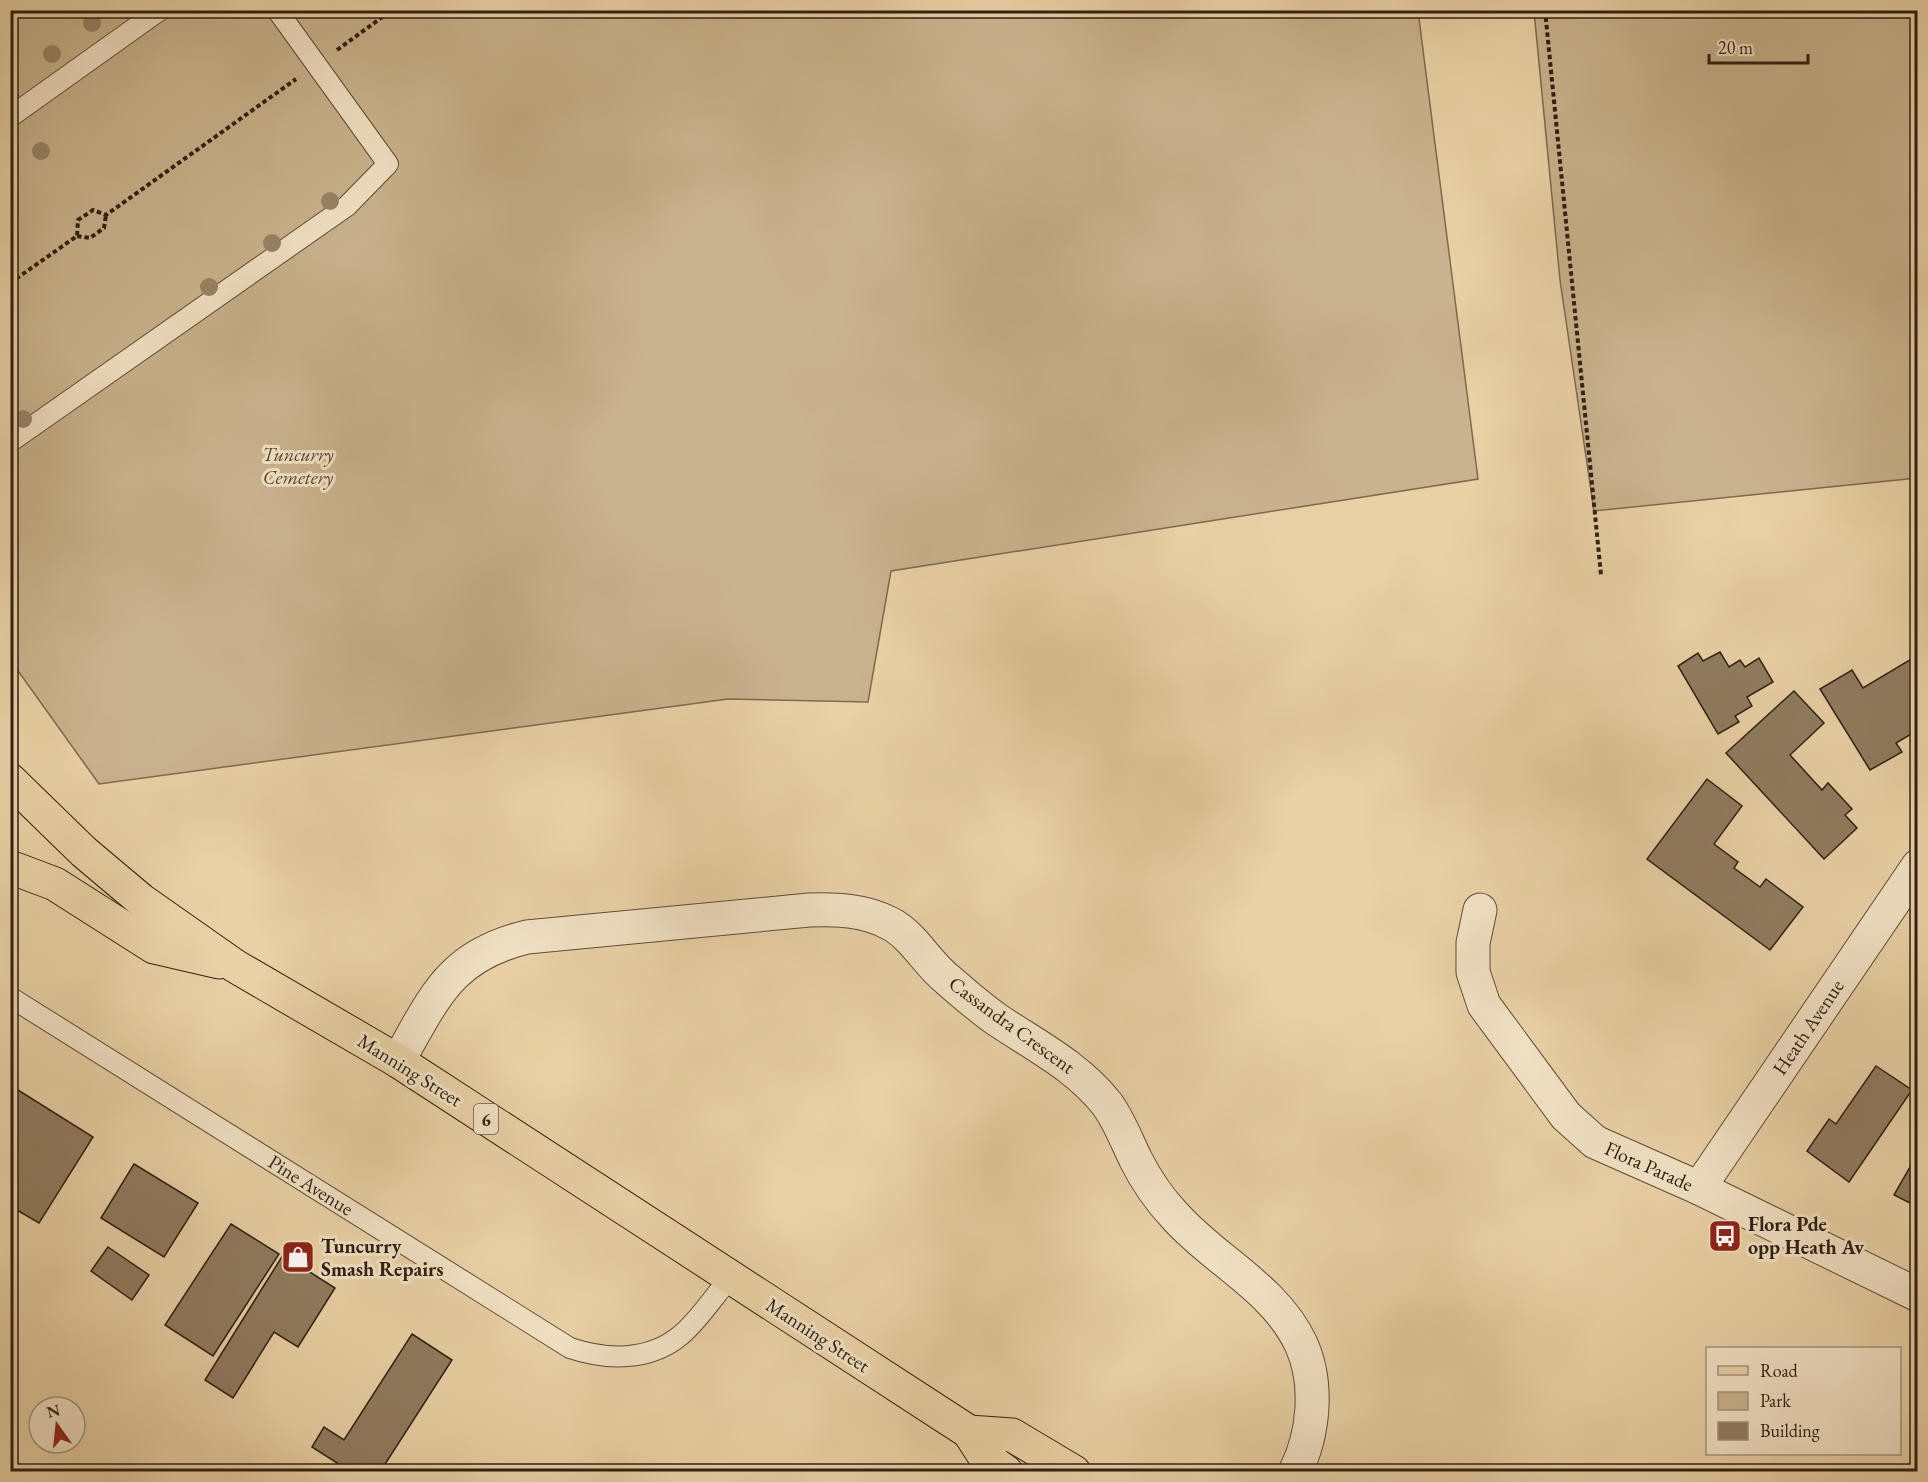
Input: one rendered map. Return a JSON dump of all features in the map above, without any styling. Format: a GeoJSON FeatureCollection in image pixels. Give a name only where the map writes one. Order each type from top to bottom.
{"type":"FeatureCollection","features":[{"type":"Feature","properties":{"kind":"main road","name":"Manning Street"},"geometry":{"type":"LineString","coordinates":[[13,787],[141,900],[235,966],[398,1061],[969,1432],[985,1457],[1006,1472]]}},
{"type":"Feature","properties":{"kind":"main road"},"geometry":{"type":"LineString","coordinates":[[10,867],[55,884],[154,947],[235,966]]}},
{"type":"Feature","properties":{"kind":"main road","name":"Manning Street"},"geometry":{"type":"LineString","coordinates":[[969,1432],[1012,1435],[1074,1472]]}},
{"type":"Feature","properties":{"kind":"street","name":"Heath Avenue"},"geometry":{"type":"LineString","coordinates":[[1699,1188],[1917,866]]}},
{"type":"Feature","properties":{"kind":"street","name":"Cassandra Crescent"},"geometry":{"type":"LineString","coordinates":[[398,1061],[443,986],[478,954],[500,944],[526,937],[809,910],[836,909],[864,914],[890,923],[910,939],[944,977],[987,1012],[1080,1074],[1109,1107],[1138,1164],[1175,1217],[1267,1297],[1287,1319],[1302,1345],[1310,1373],[1312,1405],[1308,1436],[1294,1472]]}},
{"type":"Feature","properties":{"kind":"street","name":"Flora Parade"},"geometry":{"type":"LineString","coordinates":[[1480,910],[1473,943],[1473,972],[1485,1005],[1566,1116],[1595,1142],[1699,1188],[1917,1295]]}},
{"type":"Feature","properties":{"kind":"lane"},"geometry":{"type":"LineString","coordinates":[[10,117],[160,10]]}},
{"type":"Feature","properties":{"kind":"lane"},"geometry":{"type":"LineString","coordinates":[[10,442],[347,206],[388,164],[277,10]]}},
{"type":"Feature","properties":{"kind":"lane","name":"Pine Avenue"},"geometry":{"type":"LineString","coordinates":[[10,996],[570,1348],[598,1357],[628,1357],[658,1349],[681,1335],[730,1278]]}},
{"type":"Feature","properties":{"kind":"path"},"geometry":{"type":"LineString","coordinates":[[10,283],[76,236],[90,238],[104,228],[106,215],[392,10]]}},
{"type":"Feature","properties":{"kind":"path"},"geometry":{"type":"LineString","coordinates":[[1545,10],[1601,575]]}},
{"type":"Feature","properties":{"kind":"path"},"geometry":{"type":"LineString","coordinates":[[76,236],[78,220],[93,210],[106,215]]}},
{"type":"Feature","properties":{"kind":"green space","name":"Tuncurry Cemetery"},"geometry":{"type":"Polygon","coordinates":[[[10,11],[1418,11],[1478,479],[891,571],[868,702],[728,699],[99,784],[11,661],[10,11]]]}},
{"type":"Feature","properties":{"kind":"green space"},"geometry":{"type":"Polygon","coordinates":[[[1534,11],[1917,11],[1917,478],[1594,511],[1560,280],[1534,11]]]}},
{"type":"Feature","properties":{"kind":"building"},"geometry":{"type":"Polygon","coordinates":[[[1720,652],[1729,667],[1740,660],[1745,667],[1759,658],[1773,682],[1747,697],[1752,706],[1735,716],[1739,722],[1718,734],[1678,666],[1698,653],[1703,661],[1720,652]]]}},
{"type":"Feature","properties":{"kind":"building"},"geometry":{"type":"Polygon","coordinates":[[[1918,655],[1918,730],[1896,743],[1902,752],[1870,770],[1820,689],[1852,670],[1863,688],[1918,655]]]}},
{"type":"Feature","properties":{"kind":"building"},"geometry":{"type":"Polygon","coordinates":[[[1794,691],[1824,723],[1790,755],[1822,790],[1828,783],[1852,809],[1845,815],[1857,828],[1824,859],[1726,753],[1794,691]]]}},
{"type":"Feature","properties":{"kind":"building"},"geometry":{"type":"Polygon","coordinates":[[[1707,779],[1742,806],[1714,844],[1738,862],[1734,868],[1760,887],[1766,879],[1803,907],[1770,950],[1647,859],[1707,779]]]}},
{"type":"Feature","properties":{"kind":"building"},"geometry":{"type":"Polygon","coordinates":[[[1876,1066],[1912,1090],[1849,1182],[1807,1151],[1829,1119],[1836,1124],[1876,1066]]]}},
{"type":"Feature","properties":{"kind":"building"},"geometry":{"type":"Polygon","coordinates":[[[10,1085],[93,1137],[39,1223],[10,1206],[10,1085]]]}},
{"type":"Feature","properties":{"kind":"building"},"geometry":{"type":"Polygon","coordinates":[[[1918,1153],[1918,1207],[1894,1195],[1918,1153]]]}},
{"type":"Feature","properties":{"kind":"building"},"geometry":{"type":"Polygon","coordinates":[[[134,1164],[198,1203],[164,1257],[101,1218],[134,1164]]]}},
{"type":"Feature","properties":{"kind":"building"},"geometry":{"type":"Polygon","coordinates":[[[231,1224],[279,1254],[213,1356],[165,1325],[231,1224]]]}},
{"type":"Feature","properties":{"kind":"building"},"geometry":{"type":"Polygon","coordinates":[[[108,1247],[149,1275],[132,1300],[91,1271],[108,1247]]]}},
{"type":"Feature","properties":{"kind":"building"},"geometry":{"type":"Polygon","coordinates":[[[283,1255],[335,1288],[298,1347],[274,1332],[233,1398],[205,1380],[283,1255]]]}},
{"type":"Feature","properties":{"kind":"building"},"geometry":{"type":"Polygon","coordinates":[[[412,1334],[452,1360],[380,1472],[351,1472],[312,1447],[324,1427],[344,1440],[412,1334]]]}},
{"type":"Feature","properties":{"kind":"place","name":"Flora Pde opp Heath Av"},"geometry":{"type":"Point","coordinates":[1725,1236]}},
{"type":"Feature","properties":{"kind":"place","name":"Tuncurry Smash Repairs"},"geometry":{"type":"Point","coordinates":[298,1257]}}]}
